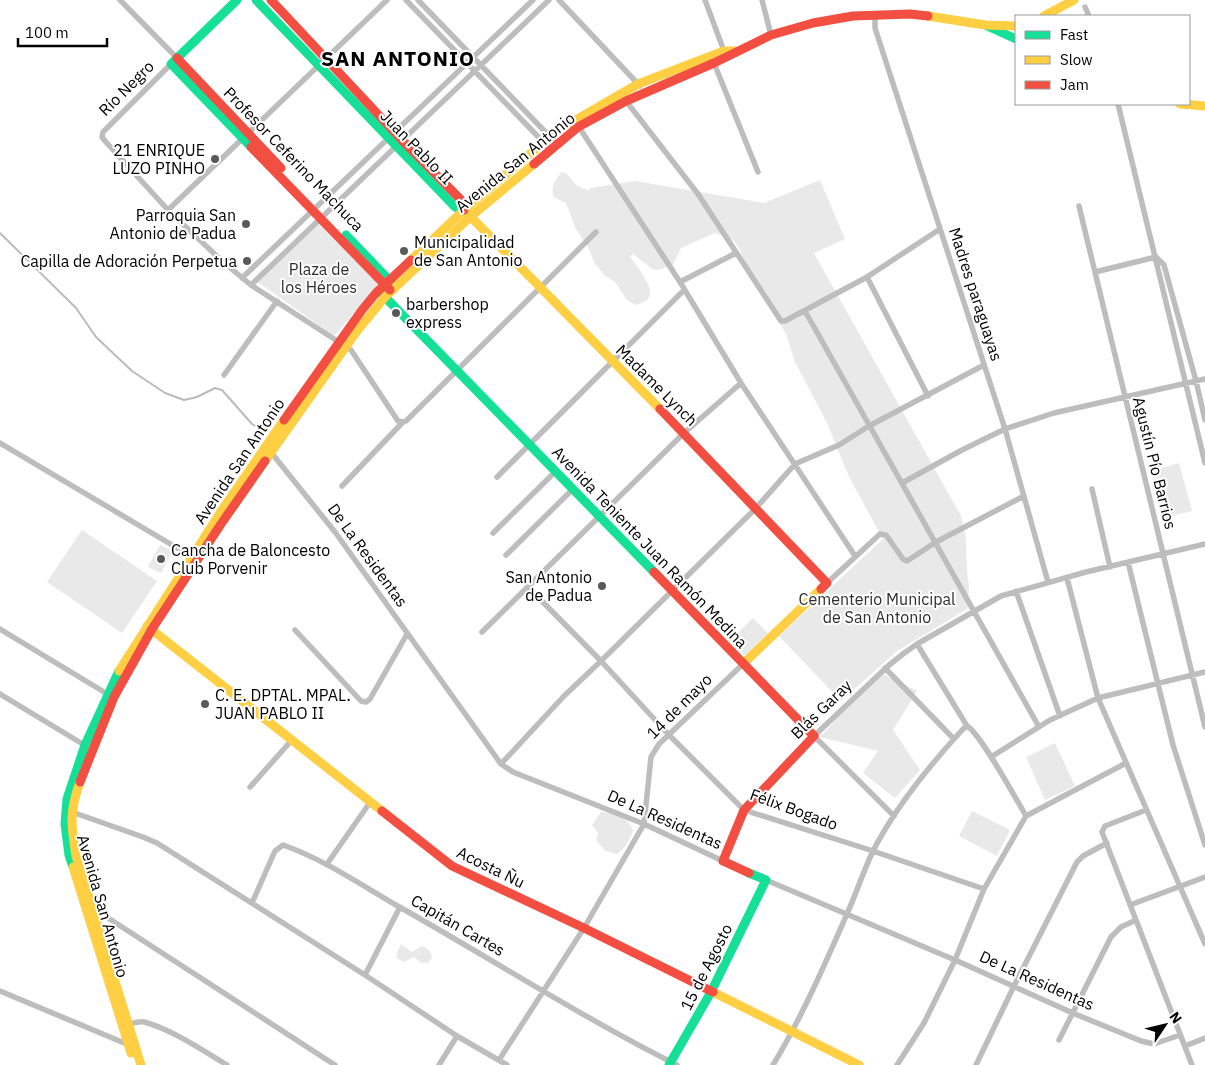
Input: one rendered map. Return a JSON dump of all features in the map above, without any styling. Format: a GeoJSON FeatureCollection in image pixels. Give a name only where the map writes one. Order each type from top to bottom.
{"type":"FeatureCollection","features":[{"type":"Feature","properties":{"kind":"street"},"geometry":{"type":"LineString","coordinates":[[120,0],[174,61]]}},
{"type":"Feature","properties":{"kind":"street","name":"Río Negro"},"geometry":{"type":"LineString","coordinates":[[168,210],[102,137],[104,132],[237,0]]}},
{"type":"Feature","properties":{"kind":"street","name":"Juan Pablo II"},"geometry":{"type":"LineString","coordinates":[[256,0],[395,147],[455,207],[467,214]]}},
{"type":"Feature","properties":{"kind":"street","name":"Juan Pablo II"},"geometry":{"type":"LineString","coordinates":[[271,0],[462,201],[467,214]]}},
{"type":"Feature","properties":{"kind":"street"},"geometry":{"type":"LineString","coordinates":[[387,0],[317,65],[168,210],[200,242],[251,285],[351,350],[398,421],[404,422]]}},
{"type":"Feature","properties":{"kind":"street"},"geometry":{"type":"LineString","coordinates":[[406,0],[475,71],[551,143]]}},
{"type":"Feature","properties":{"kind":"street"},"geometry":{"type":"LineString","coordinates":[[418,0],[474,57],[551,143]]}},
{"type":"Feature","properties":{"kind":"street"},"geometry":{"type":"LineString","coordinates":[[242,278],[533,0]]}},
{"type":"Feature","properties":{"kind":"street"},"geometry":{"type":"LineString","coordinates":[[251,285],[549,0]]}},
{"type":"Feature","properties":{"kind":"street"},"geometry":{"type":"LineString","coordinates":[[559,0],[645,92]]}},
{"type":"Feature","properties":{"kind":"street"},"geometry":{"type":"LineString","coordinates":[[705,0],[724,51]]}},
{"type":"Feature","properties":{"kind":"street"},"geometry":{"type":"LineString","coordinates":[[762,0],[771,35]]}},
{"type":"Feature","properties":{"kind":"street"},"geometry":{"type":"LineString","coordinates":[[1046,15],[1074,0]]}},
{"type":"Feature","properties":{"kind":"street"},"geometry":{"type":"LineString","coordinates":[[1085,7],[1088,15]]}},
{"type":"Feature","properties":{"kind":"street","name":"Avenida San Antonio"},"geometry":{"type":"LineString","coordinates":[[576,123],[714,64],[736,51],[771,35],[813,23],[853,16],[910,14],[955,19],[985,25],[1015,26]]}},
{"type":"Feature","properties":{"kind":"street","name":"Madres paraguayas"},"geometry":{"type":"LineString","coordinates":[[875,15],[875,28],[1005,429],[1048,582]]}},
{"type":"Feature","properties":{"kind":"street"},"geometry":{"type":"LineString","coordinates":[[985,25],[1015,39]]}},
{"type":"Feature","properties":{"kind":"street","name":"Avenida San Antonio"},"geometry":{"type":"LineString","coordinates":[[141,1065],[69,855],[64,824],[68,799],[111,696],[149,628],[342,344],[388,289],[467,214],[576,123],[638,84],[724,51],[736,51]]}},
{"type":"Feature","properties":{"kind":"street","name":"Profesor Ceferino Machuca"},"geometry":{"type":"LineString","coordinates":[[174,61],[323,216],[388,289]]}},
{"type":"Feature","properties":{"kind":"street"},"geometry":{"type":"LineString","coordinates":[[714,64],[758,172]]}},
{"type":"Feature","properties":{"kind":"street"},"geometry":{"type":"LineString","coordinates":[[626,101],[698,194],[781,321],[785,322],[866,277],[940,229]]}},
{"type":"Feature","properties":{"kind":"street"},"geometry":{"type":"LineString","coordinates":[[1118,105],[1205,463]]}},
{"type":"Feature","properties":{"kind":"street"},"geometry":{"type":"LineString","coordinates":[[1190,105],[1205,106]]}},
{"type":"Feature","properties":{"kind":"street"},"geometry":{"type":"LineString","coordinates":[[576,123],[680,282],[741,383],[856,556]]}},
{"type":"Feature","properties":{"kind":"street","name":"Agustín Pío Barrios"},"geometry":{"type":"LineString","coordinates":[[1079,206],[1205,727]]}},
{"type":"Feature","properties":{"kind":"street","name":"Madame Lynch"},"geometry":{"type":"LineString","coordinates":[[467,214],[684,433],[827,583]]}},
{"type":"Feature","properties":{"kind":"street"},"geometry":{"type":"LineString","coordinates":[[342,486],[596,232]]}},
{"type":"Feature","properties":{"kind":"street"},"geometry":{"type":"LineString","coordinates":[[286,237],[292,246]]}},
{"type":"Feature","properties":{"kind":"street"},"geometry":{"type":"LineString","coordinates":[[680,282],[736,253]]}},
{"type":"Feature","properties":{"kind":"street"},"geometry":{"type":"LineString","coordinates":[[1156,257],[1164,265],[1205,420]]}},
{"type":"Feature","properties":{"kind":"street"},"geometry":{"type":"LineString","coordinates":[[1095,272],[1156,257]]}},
{"type":"Feature","properties":{"kind":"street"},"geometry":{"type":"LineString","coordinates":[[866,277],[928,396]]}},
{"type":"Feature","properties":{"kind":"street","name":"Avenida Teniente Juan Ramón Medina"},"geometry":{"type":"LineString","coordinates":[[388,289],[456,371],[894,816]]}},
{"type":"Feature","properties":{"kind":"street"},"geometry":{"type":"LineString","coordinates":[[497,477],[684,290]]}},
{"type":"Feature","properties":{"kind":"street"},"geometry":{"type":"LineString","coordinates":[[224,375],[277,301]]}},
{"type":"Feature","properties":{"kind":"street"},"geometry":{"type":"LineString","coordinates":[[804,311],[1039,727]]}},
{"type":"Feature","properties":{"kind":"street"},"geometry":{"type":"LineString","coordinates":[[501,764],[550,710],[756,508],[795,464],[831,449],[869,426],[984,365]]}},
{"type":"Feature","properties":{"kind":"street"},"geometry":{"type":"LineString","coordinates":[[902,483],[1005,429],[1054,413],[1205,379]]}},
{"type":"Feature","properties":{"kind":"street"},"geometry":{"type":"LineString","coordinates":[[482,632],[684,433],[741,383]]}},
{"type":"Feature","properties":{"kind":"street"},"geometry":{"type":"LineString","coordinates":[[0,443],[195,558]]}},
{"type":"Feature","properties":{"kind":"street","name":"De La Residentas"},"geometry":{"type":"LineString","coordinates":[[269,450],[335,532],[501,764],[513,772],[644,824],[766,880],[1141,1041],[1154,1044],[1180,1034]]}},
{"type":"Feature","properties":{"kind":"street"},"geometry":{"type":"LineString","coordinates":[[493,533],[556,471]]}},
{"type":"Feature","properties":{"kind":"street"},"geometry":{"type":"LineString","coordinates":[[506,555],[573,489]]}},
{"type":"Feature","properties":{"kind":"street"},"geometry":{"type":"LineString","coordinates":[[1092,489],[1110,567]]}},
{"type":"Feature","properties":{"kind":"street"},"geometry":{"type":"LineString","coordinates":[[936,542],[1024,496]]}},
{"type":"Feature","properties":{"kind":"street","name":"14 de mayo"},"geometry":{"type":"LineString","coordinates":[[499,1060],[584,928],[644,824],[651,757],[660,744],[827,583],[882,533],[886,535],[906,561],[936,542]]}},
{"type":"Feature","properties":{"kind":"street","name":"Blás Garay"},"geometry":{"type":"LineString","coordinates":[[724,861],[744,810],[814,736],[885,668],[917,644],[1001,596],[1048,582],[1205,544]]}},
{"type":"Feature","properties":{"kind":"street"},"geometry":{"type":"LineString","coordinates":[[1128,562],[1180,773],[1205,845]]}},
{"type":"Feature","properties":{"kind":"street"},"geometry":{"type":"LineString","coordinates":[[1067,578],[1098,698],[1205,944]]}},
{"type":"Feature","properties":{"kind":"street","name":"Félix Bogado"},"geometry":{"type":"LineString","coordinates":[[528,587],[601,661],[669,735],[744,810],[984,889]]}},
{"type":"Feature","properties":{"kind":"street"},"geometry":{"type":"LineString","coordinates":[[1016,592],[1060,716]]}},
{"type":"Feature","properties":{"kind":"street","name":"Acosta Ñu"},"geometry":{"type":"LineString","coordinates":[[149,628],[452,866],[584,928],[859,1065]]}},
{"type":"Feature","properties":{"kind":"street"},"geometry":{"type":"LineString","coordinates":[[0,629],[111,696]]}},
{"type":"Feature","properties":{"kind":"street"},"geometry":{"type":"LineString","coordinates":[[295,630],[362,701],[366,702],[370,699],[407,634]]}},
{"type":"Feature","properties":{"kind":"street"},"geometry":{"type":"LineString","coordinates":[[917,644],[969,727],[991,757],[1026,816]]}},
{"type":"Feature","properties":{"kind":"street"},"geometry":{"type":"LineString","coordinates":[[885,668],[954,739]]}},
{"type":"Feature","properties":{"kind":"street"},"geometry":{"type":"LineString","coordinates":[[991,757],[1039,727],[1098,698],[1205,672]]}},
{"type":"Feature","properties":{"kind":"street"},"geometry":{"type":"LineString","coordinates":[[0,694],[89,747]]}},
{"type":"Feature","properties":{"kind":"street"},"geometry":{"type":"LineString","coordinates":[[773,1065],[793,1033],[847,915],[873,851],[915,784],[954,739],[969,727]]}},
{"type":"Feature","properties":{"kind":"street"},"geometry":{"type":"LineString","coordinates":[[250,787],[291,740]]}},
{"type":"Feature","properties":{"kind":"street","name":"Avenida San Antonio"},"geometry":{"type":"LineString","coordinates":[[89,747],[74,800],[72,824],[76,856],[91,915]]}},
{"type":"Feature","properties":{"kind":"street"},"geometry":{"type":"LineString","coordinates":[[897,1065],[924,1023],[955,960],[984,889],[1026,816],[1126,763]]}},
{"type":"Feature","properties":{"kind":"street"},"geometry":{"type":"LineString","coordinates":[[327,864],[371,801]]}},
{"type":"Feature","properties":{"kind":"street"},"geometry":{"type":"LineString","coordinates":[[1146,810],[1105,826],[1102,832],[1192,1065]]}},
{"type":"Feature","properties":{"kind":"street"},"geometry":{"type":"LineString","coordinates":[[72,812],[143,836],[157,843],[457,1036],[507,1065]]}},
{"type":"Feature","properties":{"kind":"street"},"geometry":{"type":"LineString","coordinates":[[976,1065],[1077,862],[1083,856],[1107,843]]}},
{"type":"Feature","properties":{"kind":"street","name":"Capitán Cartes"},"geometry":{"type":"LineString","coordinates":[[252,903],[275,850],[283,845],[298,850],[327,864],[495,961],[543,991],[672,1064]]}},
{"type":"Feature","properties":{"kind":"street"},"geometry":{"type":"LineString","coordinates":[[1130,905],[1205,877]]}},
{"type":"Feature","properties":{"kind":"street","name":"15 de Agosto"},"geometry":{"type":"LineString","coordinates":[[672,1064],[711,992],[766,880]]}},
{"type":"Feature","properties":{"kind":"street"},"geometry":{"type":"LineString","coordinates":[[364,975],[400,907]]}},
{"type":"Feature","properties":{"kind":"street"},"geometry":{"type":"LineString","coordinates":[[91,915],[105,916],[335,1065]]}},
{"type":"Feature","properties":{"kind":"street"},"geometry":{"type":"LineString","coordinates":[[1059,1040],[1111,937],[1121,927],[1136,920]]}},
{"type":"Feature","properties":{"kind":"street"},"geometry":{"type":"LineString","coordinates":[[0,991],[129,1045]]}},
{"type":"Feature","properties":{"kind":"street"},"geometry":{"type":"LineString","coordinates":[[126,1025],[144,1022],[202,1049],[227,1065]]}},
{"type":"Feature","properties":{"kind":"street","name":"Avenida San Antonio"},"geometry":{"type":"LineString","coordinates":[[126,1025],[135,1065]]}},
{"type":"Feature","properties":{"kind":"street"},"geometry":{"type":"LineString","coordinates":[[439,1065],[457,1036]]}},
{"type":"Feature","properties":{"kind":"street"},"geometry":{"type":"LineString","coordinates":[[1185,1046],[1205,1038]]}},
{"type":"Feature","properties":{"kind":"green space","name":"Cementerio Municipal de San Antonio"},"geometry":{"type":"Polygon","coordinates":[[[562,172],[567,174],[577,186],[588,190],[635,181],[764,203],[820,180],[845,239],[814,253],[961,516],[965,536],[969,589],[966,602],[967,609],[897,651],[841,701],[779,636],[883,539],[849,477],[827,423],[795,362],[786,334],[746,266],[739,248],[733,240],[715,233],[681,248],[673,265],[658,270],[652,269],[633,254],[630,256],[648,284],[650,295],[647,300],[636,305],[627,300],[615,282],[605,276],[594,262],[588,247],[576,229],[566,203],[554,197],[554,183],[562,172]]]}},
{"type":"Feature","properties":{"kind":"green space","name":"Plaza de los Héroes"},"geometry":{"type":"Polygon","coordinates":[[[320,222],[380,283],[334,336],[258,282],[320,222]]]}},
{"type":"Feature","properties":{"kind":"green space"},"geometry":{"type":"Polygon","coordinates":[[[1179,463],[1192,511],[1163,518],[1150,471],[1179,463]]]}},
{"type":"Feature","properties":{"kind":"green space"},"geometry":{"type":"Polygon","coordinates":[[[82,530],[157,581],[122,633],[47,582],[82,530]]]}},
{"type":"Feature","properties":{"kind":"green space","name":"Cancha de Baloncesto Club Porvenir"},"geometry":{"type":"Polygon","coordinates":[[[160,545],[173,551],[161,573],[148,567],[160,545]]]}},
{"type":"Feature","properties":{"kind":"green space"},"geometry":{"type":"Polygon","coordinates":[[[753,618],[768,633],[745,656],[730,641],[753,618]]]}},
{"type":"Feature","properties":{"kind":"green space"},"geometry":{"type":"Polygon","coordinates":[[[879,672],[917,691],[893,730],[920,770],[895,798],[863,773],[878,751],[820,737],[879,672]]]}},
{"type":"Feature","properties":{"kind":"green space"},"geometry":{"type":"Polygon","coordinates":[[[1055,743],[1075,786],[1045,800],[1026,757],[1055,743]]]}},
{"type":"Feature","properties":{"kind":"green space"},"geometry":{"type":"Polygon","coordinates":[[[972,811],[1010,830],[997,856],[959,836],[972,811]]]}},
{"type":"Feature","properties":{"kind":"green space"},"geometry":{"type":"Polygon","coordinates":[[[601,812],[616,815],[625,820],[633,831],[625,847],[617,854],[605,851],[596,840],[598,833],[592,825],[601,812]]]}},
{"type":"Feature","properties":{"kind":"green space"},"geometry":{"type":"Polygon","coordinates":[[[401,944],[412,952],[421,946],[425,947],[430,952],[432,958],[428,963],[421,963],[414,957],[403,962],[397,958],[401,944]]]}},
{"type":"Feature","properties":{"kind":"waterway"},"geometry":{"type":"LineString","coordinates":[[0,233],[76,308],[96,337],[132,371],[165,393],[184,400],[197,397],[215,388],[222,390],[252,424],[266,432]]}},
{"type":"Feature","properties":{"kind":"traffic: fast"},"geometry":{"type":"LineString","coordinates":[[237,0],[171,64],[251,147]]}},
{"type":"Feature","properties":{"kind":"traffic: fast"},"geometry":{"type":"LineString","coordinates":[[256,0],[455,207],[465,211]]}},
{"type":"Feature","properties":{"kind":"traffic: fast"},"geometry":{"type":"LineString","coordinates":[[985,25],[1015,39]]}},
{"type":"Feature","properties":{"kind":"traffic: fast"},"geometry":{"type":"LineString","coordinates":[[346,235],[394,285]]}},
{"type":"Feature","properties":{"kind":"traffic: fast"},"geometry":{"type":"LineString","coordinates":[[381,293],[654,572]]}},
{"type":"Feature","properties":{"kind":"traffic: fast"},"geometry":{"type":"LineString","coordinates":[[73,867],[69,855],[65,824],[67,799],[85,745],[119,671]]}},
{"type":"Feature","properties":{"kind":"traffic: fast"},"geometry":{"type":"LineString","coordinates":[[669,1065],[711,992],[766,880],[749,873]]}},
{"type":"Feature","properties":{"kind":"traffic: slow"},"geometry":{"type":"LineString","coordinates":[[1046,15],[1074,0]]}},
{"type":"Feature","properties":{"kind":"traffic: slow"},"geometry":{"type":"LineString","coordinates":[[928,16],[985,25],[1015,26]]}},
{"type":"Feature","properties":{"kind":"traffic: slow"},"geometry":{"type":"LineString","coordinates":[[411,260],[464,210],[557,131],[638,84],[724,51],[735,51]]}},
{"type":"Feature","properties":{"kind":"traffic: slow"},"geometry":{"type":"LineString","coordinates":[[1190,105],[1205,106]]}},
{"type":"Feature","properties":{"kind":"traffic: slow"},"geometry":{"type":"LineString","coordinates":[[265,461],[357,331],[385,297],[470,217],[534,164]]}},
{"type":"Feature","properties":{"kind":"traffic: slow"},"geometry":{"type":"LineString","coordinates":[[465,211],[660,409]]}},
{"type":"Feature","properties":{"kind":"traffic: slow"},"geometry":{"type":"LineString","coordinates":[[119,671],[222,510],[284,420]]}},
{"type":"Feature","properties":{"kind":"traffic: slow"},"geometry":{"type":"LineString","coordinates":[[743,664],[821,589]]}},
{"type":"Feature","properties":{"kind":"traffic: slow"},"geometry":{"type":"LineString","coordinates":[[147,626],[382,811]]}},
{"type":"Feature","properties":{"kind":"traffic: slow"},"geometry":{"type":"LineString","coordinates":[[80,782],[74,802],[72,819],[76,856],[141,1065]]}},
{"type":"Feature","properties":{"kind":"traffic: slow"},"geometry":{"type":"LineString","coordinates":[[73,867],[131,1053]]}},
{"type":"Feature","properties":{"kind":"traffic: slow"},"geometry":{"type":"LineString","coordinates":[[713,992],[859,1065]]}},
{"type":"Feature","properties":{"kind":"traffic: jam"},"geometry":{"type":"LineString","coordinates":[[271,0],[462,201],[464,210]]}},
{"type":"Feature","properties":{"kind":"traffic: jam"},"geometry":{"type":"LineString","coordinates":[[534,164],[578,127],[626,101],[714,63],[771,35],[813,23],[853,16],[910,14],[928,16]]}},
{"type":"Feature","properties":{"kind":"traffic: jam"},"geometry":{"type":"LineString","coordinates":[[177,58],[281,168]]}},
{"type":"Feature","properties":{"kind":"traffic: jam"},"geometry":{"type":"LineString","coordinates":[[251,147],[390,290]]}},
{"type":"Feature","properties":{"kind":"traffic: jam"},"geometry":{"type":"LineString","coordinates":[[284,420],[362,310],[376,293],[411,260]]}},
{"type":"Feature","properties":{"kind":"traffic: jam"},"geometry":{"type":"LineString","coordinates":[[660,409],[827,583],[821,589]]}},
{"type":"Feature","properties":{"kind":"traffic: jam"},"geometry":{"type":"LineString","coordinates":[[80,782],[114,697],[152,629],[265,461]]}},
{"type":"Feature","properties":{"kind":"traffic: jam"},"geometry":{"type":"LineString","coordinates":[[654,572],[814,736],[744,810],[723,861],[749,873]]}},
{"type":"Feature","properties":{"kind":"traffic: jam"},"geometry":{"type":"LineString","coordinates":[[382,811],[452,866],[584,928],[713,992]]}},
{"type":"Feature","properties":{"kind":"place","name":"21 ENRIQUE LUZO PINHO"},"geometry":{"type":"Point","coordinates":[215,159]}},
{"type":"Feature","properties":{"kind":"place","name":"Parroquia San Antonio de Padua"},"geometry":{"type":"Point","coordinates":[246,224]}},
{"type":"Feature","properties":{"kind":"place","name":"Municipalidad de San Antonio"},"geometry":{"type":"Point","coordinates":[404,251]}},
{"type":"Feature","properties":{"kind":"place","name":"Capilla de Adoración Perpetua"},"geometry":{"type":"Point","coordinates":[247,261]}},
{"type":"Feature","properties":{"kind":"place","name":"barbershop express"},"geometry":{"type":"Point","coordinates":[396,313]}},
{"type":"Feature","properties":{"kind":"place","name":"Cancha de Baloncesto Club Porvenir"},"geometry":{"type":"Point","coordinates":[161,559]}},
{"type":"Feature","properties":{"kind":"place","name":"San Antonio de Padua"},"geometry":{"type":"Point","coordinates":[602,586]}},
{"type":"Feature","properties":{"kind":"place","name":"C. E. DPTAL. MPAL. JUAN PABLO II"},"geometry":{"type":"Point","coordinates":[205,704]}},
{"type":"Feature","properties":{"kind":"district","name":"SAN ANTONIO"},"geometry":{"type":"Point","coordinates":[398,58]}}]}
